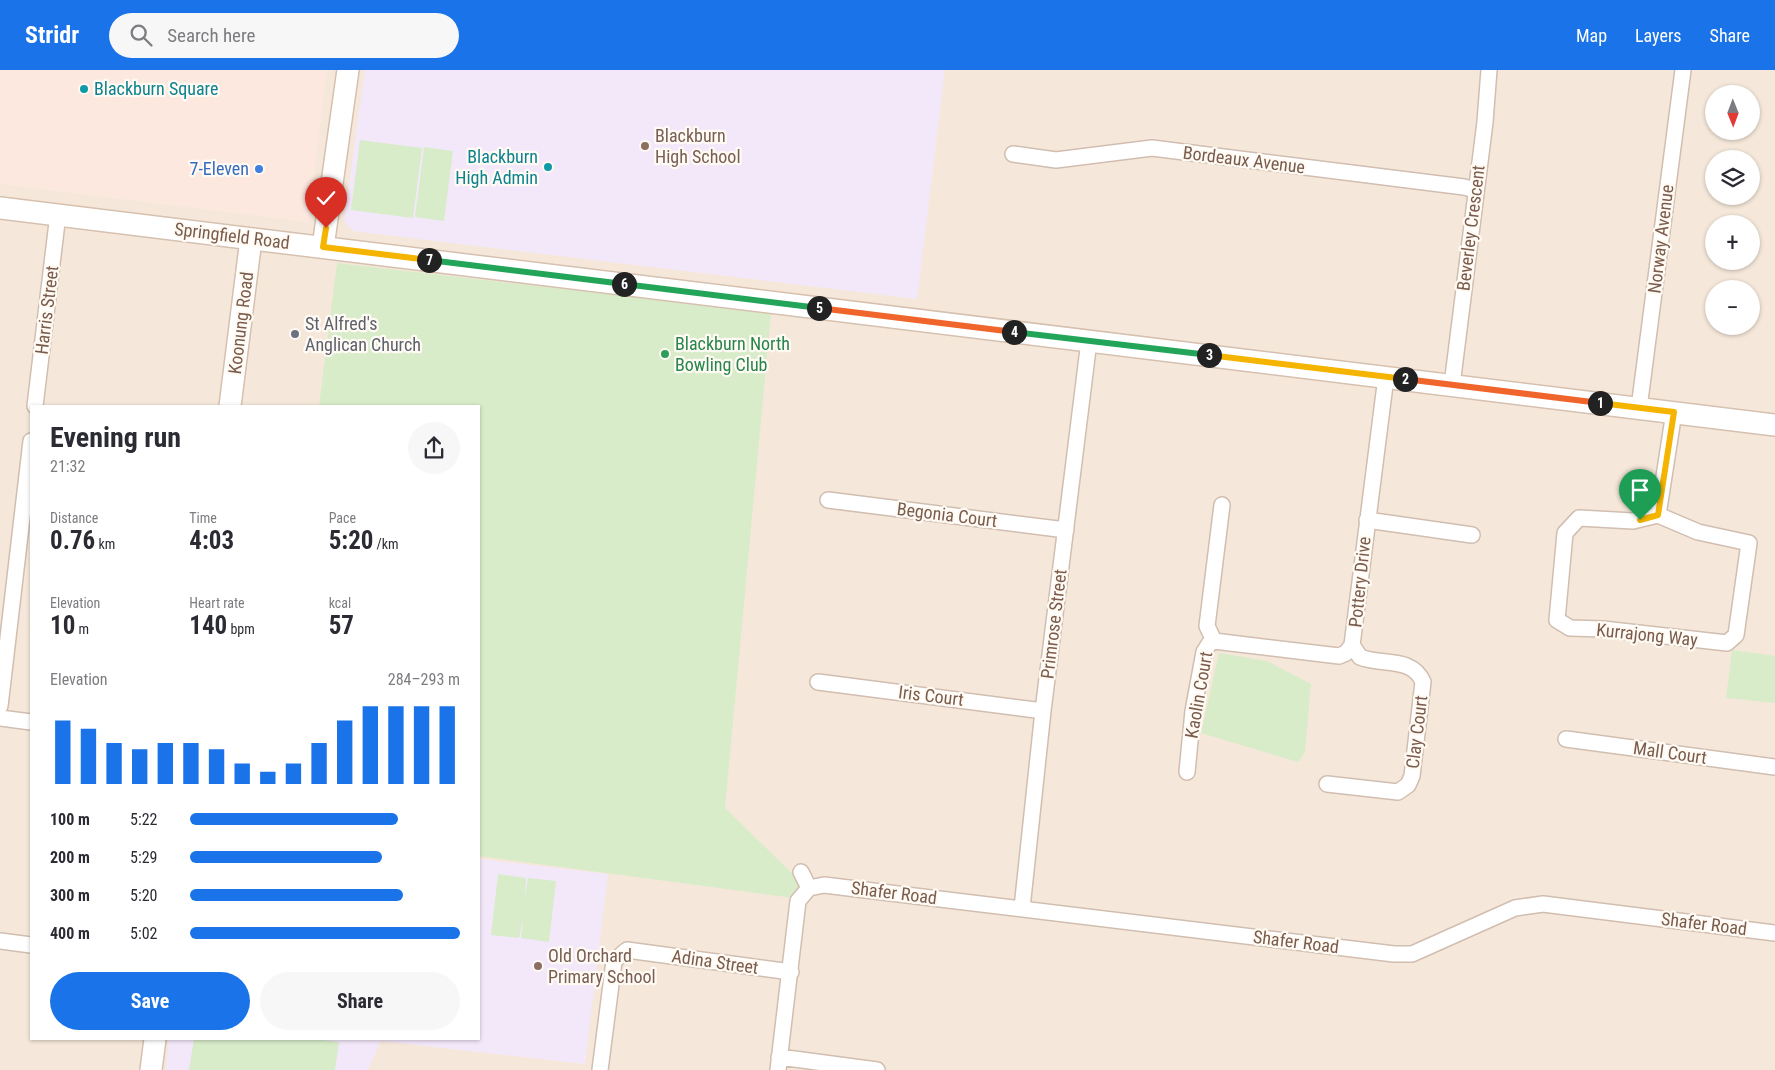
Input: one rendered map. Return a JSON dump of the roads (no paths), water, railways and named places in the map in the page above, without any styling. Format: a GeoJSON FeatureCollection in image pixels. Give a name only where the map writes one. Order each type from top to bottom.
{"type":"FeatureCollection","features":[{"type":"Feature","properties":{"kind":"main road"},"geometry":{"type":"LineString","coordinates":[[323,247],[348,70]]}},
{"type":"Feature","properties":{"kind":"main road","name":"Springfield Road"},"geometry":{"type":"LineString","coordinates":[[0,208],[1775,425]]}},
{"type":"Feature","properties":{"kind":"main road","name":"Koonung Road"},"geometry":{"type":"LineString","coordinates":[[230,405],[252,239]]}},
{"type":"Feature","properties":{"kind":"main road"},"geometry":{"type":"LineString","coordinates":[[151,1070],[155,1040]]}},
{"type":"Feature","properties":{"kind":"street","name":"Beverley Crescent"},"geometry":{"type":"LineString","coordinates":[[1452,385],[1485,122],[1489,70]]}},
{"type":"Feature","properties":{"kind":"street","name":"Norway Avenue"},"geometry":{"type":"LineString","coordinates":[[1639,408],[1683,70]]}},
{"type":"Feature","properties":{"kind":"street","name":"Bordeaux Avenue"},"geometry":{"type":"LineString","coordinates":[[1013,154],[1056,160],[1152,148],[1464,186],[1475,190]]}},
{"type":"Feature","properties":{"kind":"street","name":"Harris Street"},"geometry":{"type":"LineString","coordinates":[[35,405],[58,214]]}},
{"type":"Feature","properties":{"kind":"street","name":"Primrose Street"},"geometry":{"type":"LineString","coordinates":[[1022,908],[1043,710],[1089,341]]}},
{"type":"Feature","properties":{"kind":"street","name":"Pottery Drive"},"geometry":{"type":"LineString","coordinates":[[1214,641],[1339,656],[1346,653],[1352,645],[1386,377]]}},
{"type":"Feature","properties":{"kind":"street"},"geometry":{"type":"LineString","coordinates":[[1658,515],[1674,412]]}},
{"type":"Feature","properties":{"kind":"street"},"geometry":{"type":"LineString","coordinates":[[0,706],[30,450]]}},
{"type":"Feature","properties":{"kind":"street","name":"Begonia Court"},"geometry":{"type":"LineString","coordinates":[[828,500],[1066,530]]}},
{"type":"Feature","properties":{"kind":"street","name":"Kaolin Court"},"geometry":{"type":"LineString","coordinates":[[1187,772],[1193,710],[1204,652],[1208,644],[1214,641],[1207,626],[1222,505]]}},
{"type":"Feature","properties":{"kind":"street","name":"Kurrajong Way"},"geometry":{"type":"LineString","coordinates":[[1658,515],[1698,532],[1749,543],[1736,635],[1727,643],[1603,629],[1570,628],[1557,620],[1565,533],[1579,518],[1633,522],[1658,515]]}},
{"type":"Feature","properties":{"kind":"street"},"geometry":{"type":"LineString","coordinates":[[1367,520],[1472,534]]}},
{"type":"Feature","properties":{"kind":"street","name":"Clay Court"},"geometry":{"type":"LineString","coordinates":[[1327,784],[1398,792],[1408,785],[1412,776],[1423,682],[1421,676],[1418,671],[1408,665],[1367,660],[1360,657],[1352,645]]}},
{"type":"Feature","properties":{"kind":"street","name":"Iris Court"},"geometry":{"type":"LineString","coordinates":[[818,682],[1043,710]]}},
{"type":"Feature","properties":{"kind":"street"},"geometry":{"type":"LineString","coordinates":[[0,718],[30,722]]}},
{"type":"Feature","properties":{"kind":"street","name":"Mall Court"},"geometry":{"type":"LineString","coordinates":[[1566,739],[1775,766]]}},
{"type":"Feature","properties":{"kind":"street"},"geometry":{"type":"LineString","coordinates":[[801,872],[809,888],[798,901],[779,1063],[877,1070]]}},
{"type":"Feature","properties":{"kind":"street","name":"Shafer Road"},"geometry":{"type":"LineString","coordinates":[[809,888],[824,885],[1394,954],[1412,954],[1515,908],[1544,904],[1775,933]]}},
{"type":"Feature","properties":{"kind":"street"},"geometry":{"type":"LineString","coordinates":[[0,941],[30,945]]}},
{"type":"Feature","properties":{"kind":"street","name":"Adina Street"},"geometry":{"type":"LineString","coordinates":[[600,1070],[614,961],[627,950],[791,972]]}},
{"type":"Feature","properties":{"kind":"place","name":"Blackburn Square"},"geometry":{"type":"Point","coordinates":[84,89]}},
{"type":"Feature","properties":{"kind":"place","name":"Blackburn High School"},"geometry":{"type":"Point","coordinates":[645,146]}},
{"type":"Feature","properties":{"kind":"place","name":"Blackburn High Admin"},"geometry":{"type":"Point","coordinates":[548,167]}},
{"type":"Feature","properties":{"kind":"place","name":"7-Eleven"},"geometry":{"type":"Point","coordinates":[259,169]}},
{"type":"Feature","properties":{"kind":"place","name":"St Alfred's Anglican Church"},"geometry":{"type":"Point","coordinates":[295,334]}},
{"type":"Feature","properties":{"kind":"place","name":"Blackburn North Bowling Club"},"geometry":{"type":"Point","coordinates":[665,354]}},
{"type":"Feature","properties":{"kind":"place","name":"Old Orchard Primary School"},"geometry":{"type":"Point","coordinates":[538,966]}}]}
